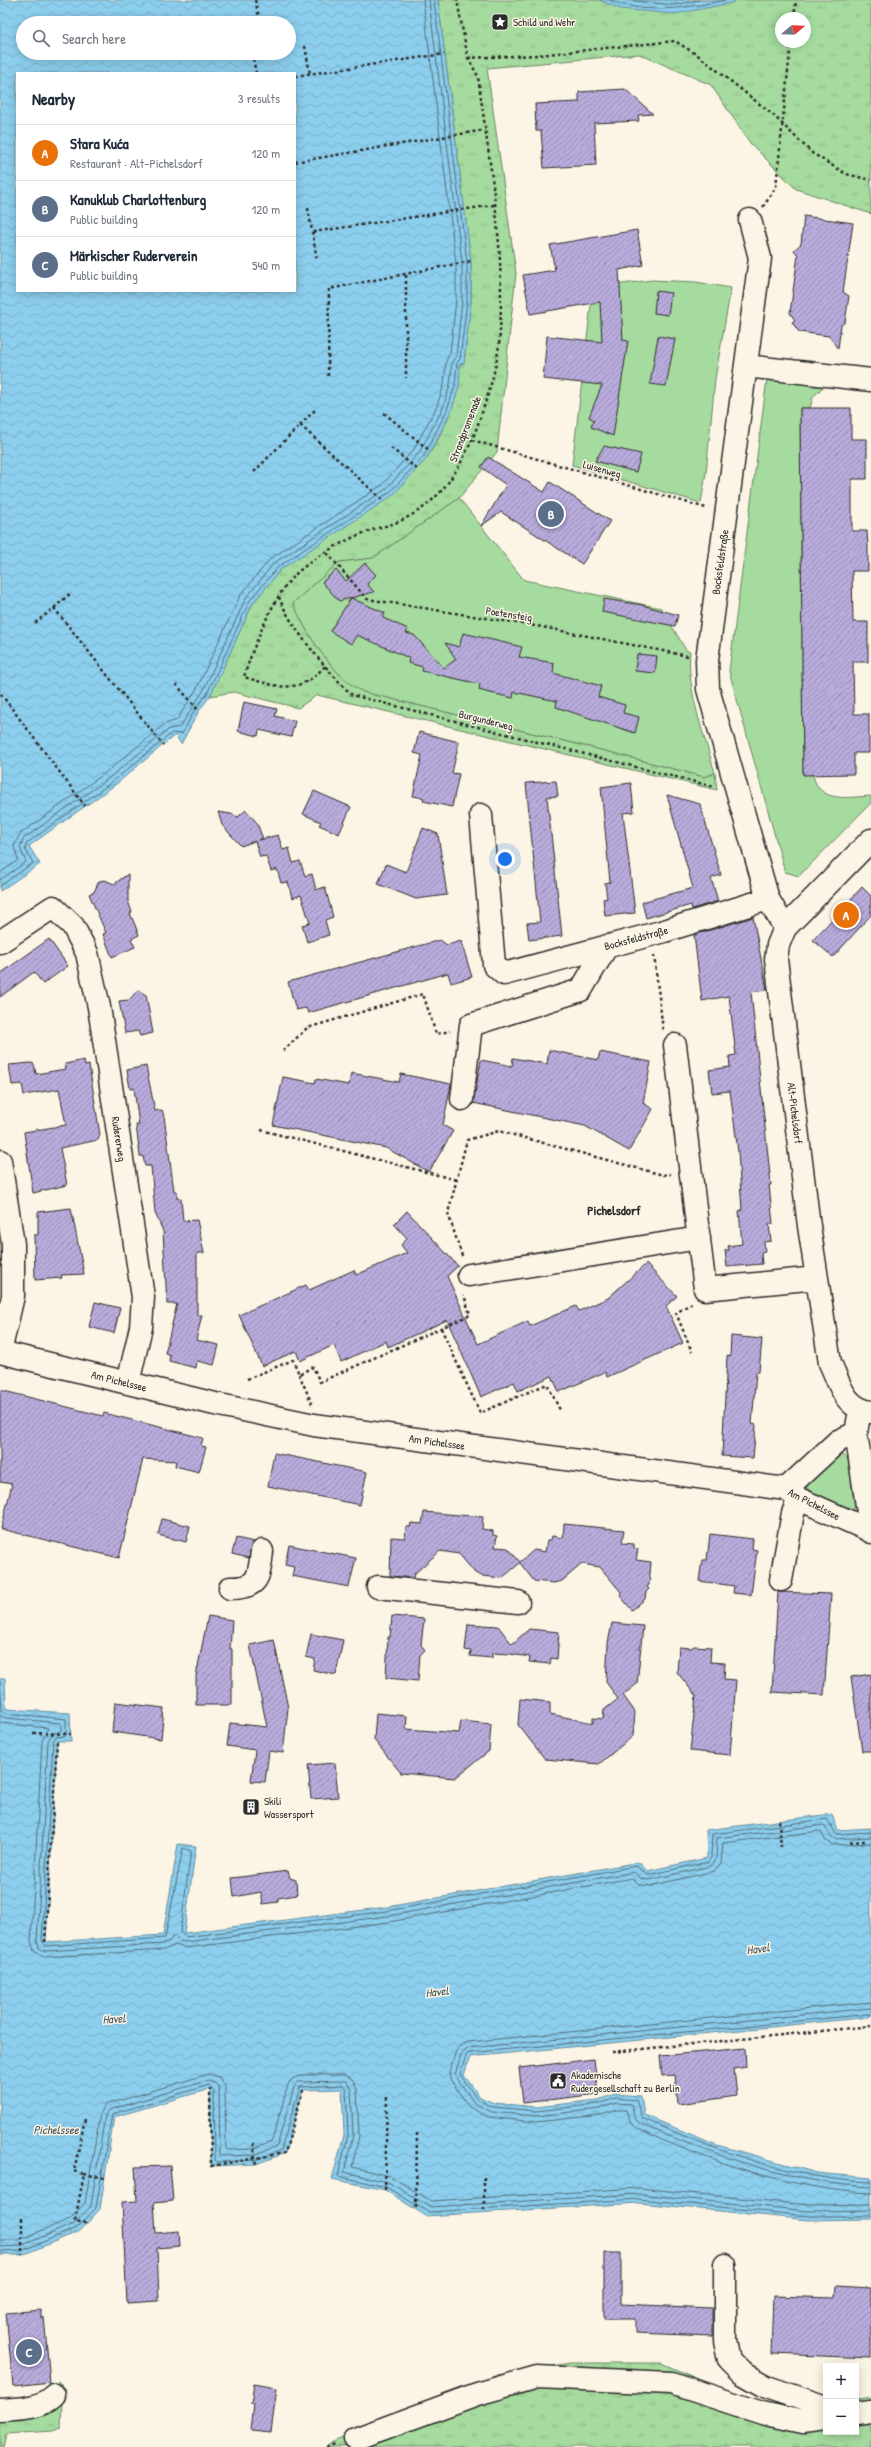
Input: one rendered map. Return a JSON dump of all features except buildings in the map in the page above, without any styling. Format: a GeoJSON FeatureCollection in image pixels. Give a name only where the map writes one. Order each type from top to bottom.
{"type":"FeatureCollection","features":[{"type":"Feature","properties":{"kind":"street","name":"Bocksfeldstraße"},"geometry":{"type":"LineString","coordinates":[[750,220],[760,258],[707,660],[708,689],[768,899],[785,928]]}},
{"type":"Feature","properties":{"kind":"street"},"geometry":{"type":"LineString","coordinates":[[746,366],[871,380]]}},
{"type":"Feature","properties":{"kind":"street","name":"Bocksfeldstraße"},"geometry":{"type":"LineString","coordinates":[[481,815],[494,965],[504,974],[661,932],[768,899]]}},
{"type":"Feature","properties":{"kind":"street","name":"Alt-Pichelsdorf"},"geometry":{"type":"LineString","coordinates":[[871,840],[785,928],[778,944],[777,968],[817,1278],[830,1363],[842,1392],[865,1411],[856,1433],[871,1532]]}},
{"type":"Feature","properties":{"kind":"street","name":"Rudererweg"},"geometry":{"type":"LineString","coordinates":[[0,942],[53,907],[73,926],[87,953],[99,1007],[143,1296],[141,1327],[128,1383]]}},
{"type":"Feature","properties":{"kind":"street"},"geometry":{"type":"LineString","coordinates":[[462,1099],[471,1024],[581,990],[607,946]]}},
{"type":"Feature","properties":{"kind":"street"},"geometry":{"type":"LineString","coordinates":[[675,1045],[705,1289],[817,1278]]}},
{"type":"Feature","properties":{"kind":"street"},"geometry":{"type":"LineString","coordinates":[[0,1161],[13,1244],[13,1296],[0,1352]]}},
{"type":"Feature","properties":{"kind":"street"},"geometry":{"type":"LineString","coordinates":[[469,1275],[699,1238]]}},
{"type":"Feature","properties":{"kind":"street","name":"Am Pichelssee"},"geometry":{"type":"LineString","coordinates":[[0,1352],[128,1383],[314,1425],[792,1494],[871,1532]]}},
{"type":"Feature","properties":{"kind":"street"},"geometry":{"type":"LineString","coordinates":[[781,1580],[793,1513],[792,1494],[838,1442],[856,1433]]}},
{"type":"Feature","properties":{"kind":"street"},"geometry":{"type":"LineString","coordinates":[[230,1588],[246,1588],[255,1582],[260,1570],[262,1551]]}},
{"type":"Feature","properties":{"kind":"street"},"geometry":{"type":"LineString","coordinates":[[378,1587],[518,1602]]}},
{"type":"Feature","properties":{"kind":"street"},"geometry":{"type":"LineString","coordinates":[[725,2265],[725,2340],[729,2360],[742,2373],[767,2387],[823,2406]]}},
{"type":"Feature","properties":{"kind":"street"},"geometry":{"type":"LineString","coordinates":[[355,2439],[477,2394],[537,2377],[671,2383],[762,2413],[803,2422],[823,2419]]}},
{"type":"Feature","properties":{"kind":"street"},"geometry":{"type":"LineString","coordinates":[[0,2410],[33,2407],[45,2403],[54,2395]]}},
{"type":"Feature","properties":{"kind":"street"},"geometry":{"type":"LineString","coordinates":[[859,2414],[871,2412]]}},
{"type":"Feature","properties":{"kind":"path"},"geometry":{"type":"LineString","coordinates":[[255,0],[259,16]]}},
{"type":"Feature","properties":{"kind":"path","name":"Strandpromenade"},"geometry":{"type":"LineString","coordinates":[[326,666],[299,686],[286,688],[244,676],[254,645],[279,597],[296,573],[327,553],[366,532],[407,518],[439,494],[459,469],[472,440],[489,391],[500,331],[501,277],[494,205],[478,76],[468,58],[457,0]]}},
{"type":"Feature","properties":{"kind":"path"},"geometry":{"type":"LineString","coordinates":[[795,12],[796,0]]}},
{"type":"Feature","properties":{"kind":"path"},"geometry":{"type":"LineString","coordinates":[[468,58],[538,56],[674,41],[699,56],[782,125],[812,153],[846,174],[871,180]]}},
{"type":"Feature","properties":{"kind":"path"},"geometry":{"type":"LineString","coordinates":[[306,46],[310,74]]}},
{"type":"Feature","properties":{"kind":"path"},"geometry":{"type":"LineString","coordinates":[[750,220],[769,200],[776,187],[790,48]]}},
{"type":"Feature","properties":{"kind":"path"},"geometry":{"type":"LineString","coordinates":[[296,76],[444,54]]}},
{"type":"Feature","properties":{"kind":"path"},"geometry":{"type":"LineString","coordinates":[[253,60],[256,72]]}},
{"type":"Feature","properties":{"kind":"path"},"geometry":{"type":"LineString","coordinates":[[296,162],[485,130]]}},
{"type":"Feature","properties":{"kind":"path"},"geometry":{"type":"LineString","coordinates":[[313,232],[494,205]]}},
{"type":"Feature","properties":{"kind":"path"},"geometry":{"type":"LineString","coordinates":[[308,208],[318,260]]}},
{"type":"Feature","properties":{"kind":"path"},"geometry":{"type":"LineString","coordinates":[[328,376],[330,289],[471,262]]}},
{"type":"Feature","properties":{"kind":"path"},"geometry":{"type":"LineString","coordinates":[[406,275],[406,378]]}},
{"type":"Feature","properties":{"kind":"path"},"geometry":{"type":"LineString","coordinates":[[254,472],[316,409]]}},
{"type":"Feature","properties":{"kind":"path"},"geometry":{"type":"LineString","coordinates":[[384,414],[430,451]]}},
{"type":"Feature","properties":{"kind":"path"},"geometry":{"type":"LineString","coordinates":[[300,425],[384,501]]}},
{"type":"Feature","properties":{"kind":"path","name":"Luisenweg"},"geometry":{"type":"LineString","coordinates":[[472,440],[726,514]]}},
{"type":"Feature","properties":{"kind":"path"},"geometry":{"type":"LineString","coordinates":[[391,448],[417,469]]}},
{"type":"Feature","properties":{"kind":"path","name":"Poetensteig"},"geometry":{"type":"LineString","coordinates":[[327,553],[367,599],[542,627],[707,660]]}},
{"type":"Feature","properties":{"kind":"path"},"geometry":{"type":"LineString","coordinates":[[35,623],[72,592]]}},
{"type":"Feature","properties":{"kind":"path","name":"Burgunderweg"},"geometry":{"type":"LineString","coordinates":[[279,597],[285,612],[326,666],[352,695],[719,788],[735,783]]}},
{"type":"Feature","properties":{"kind":"path"},"geometry":{"type":"LineString","coordinates":[[54,608],[163,745]]}},
{"type":"Feature","properties":{"kind":"path"},"geometry":{"type":"LineString","coordinates":[[176,684],[199,711]]}},
{"type":"Feature","properties":{"kind":"path"},"geometry":{"type":"LineString","coordinates":[[1,694],[85,806]]}},
{"type":"Feature","properties":{"kind":"path"},"geometry":{"type":"LineString","coordinates":[[283,1051],[307,1028],[422,994],[436,1034],[471,1024]]}},
{"type":"Feature","properties":{"kind":"path"},"geometry":{"type":"LineString","coordinates":[[261,1130],[457,1180]]}},
{"type":"Feature","properties":{"kind":"path"},"geometry":{"type":"LineString","coordinates":[[299,1374],[313,1368],[320,1382],[470,1314],[464,1297],[469,1275],[448,1213],[467,1140],[499,1131],[663,1175],[678,1173]]}},
{"type":"Feature","properties":{"kind":"path"},"geometry":{"type":"LineString","coordinates":[[441,1328],[480,1413],[547,1384],[560,1410]]}},
{"type":"Feature","properties":{"kind":"path"},"geometry":{"type":"LineString","coordinates":[[247,1380],[293,1360],[316,1412],[314,1425]]}},
{"type":"Feature","properties":{"kind":"path"},"geometry":{"type":"LineString","coordinates":[[33,1733],[71,1734]]}},
{"type":"Feature","properties":{"kind":"path"},"geometry":{"type":"LineString","coordinates":[[46,1942],[57,1741]]}},
{"type":"Feature","properties":{"kind":"path"},"geometry":{"type":"LineString","coordinates":[[779,1821],[782,1847]]}},
{"type":"Feature","properties":{"kind":"path"},"geometry":{"type":"LineString","coordinates":[[850,1842],[866,1840]]}},
{"type":"Feature","properties":{"kind":"path"},"geometry":{"type":"LineString","coordinates":[[612,2052],[871,2026]]}},
{"type":"Feature","properties":{"kind":"path"},"geometry":{"type":"LineString","coordinates":[[210,2088],[211,2166],[284,2153],[303,2090]]}},
{"type":"Feature","properties":{"kind":"path"},"geometry":{"type":"LineString","coordinates":[[385,2190],[386,2094]]}},
{"type":"Feature","properties":{"kind":"path"},"geometry":{"type":"LineString","coordinates":[[84,2119],[74,2171],[105,2178]]}},
{"type":"Feature","properties":{"kind":"path"},"geometry":{"type":"LineString","coordinates":[[416,2208],[417,2130]]}},
{"type":"Feature","properties":{"kind":"path"},"geometry":{"type":"LineString","coordinates":[[253,2143],[256,2164]]}},
{"type":"Feature","properties":{"kind":"path"},"geometry":{"type":"LineString","coordinates":[[84,2174],[75,2221],[87,2223]]}},
{"type":"Feature","properties":{"kind":"path"},"geometry":{"type":"LineString","coordinates":[[484,2177],[484,2212]]}},
{"type":"Feature","properties":{"kind":"path"},"geometry":{"type":"LineString","coordinates":[[22,2218],[22,2256]]}},
{"type":"Feature","properties":{"kind":"green space"},"geometry":{"type":"Polygon","coordinates":[[[438,0],[871,0],[871,214],[796,189],[750,143],[711,85],[639,54],[487,68],[516,273],[497,452],[459,498],[373,558],[339,562],[293,603],[305,627],[331,665],[352,685],[363,692],[605,751],[704,777],[715,773],[717,790],[317,695],[298,708],[234,692],[210,696],[253,603],[281,569],[417,469],[434,446],[452,406],[456,392],[460,364],[464,363],[471,301],[471,262],[438,0]]]}},
{"type":"Feature","properties":{"kind":"green space"},"geometry":{"type":"Polygon","coordinates":[[[652,280],[696,282],[731,288],[715,379],[706,473],[701,503],[572,465],[593,288],[652,280]]]}},
{"type":"Feature","properties":{"kind":"green space"},"geometry":{"type":"Polygon","coordinates":[[[767,379],[823,387],[813,397],[810,408],[800,408],[803,774],[813,775],[816,784],[821,791],[828,795],[836,797],[871,796],[871,803],[799,876],[785,872],[729,671],[767,379]]]}},
{"type":"Feature","properties":{"kind":"green space"},"geometry":{"type":"Polygon","coordinates":[[[459,498],[524,580],[661,608],[686,650],[690,652],[691,681],[697,713],[715,773],[704,777],[605,751],[363,692],[352,685],[331,665],[305,627],[293,603],[339,562],[373,558],[459,498]]]}},
{"type":"Feature","properties":{"kind":"green space"},"geometry":{"type":"Polygon","coordinates":[[[842,1455],[848,1459],[855,1507],[851,1513],[807,1496],[807,1483],[835,1457],[842,1455]]]}},
{"type":"Feature","properties":{"kind":"green space"},"geometry":{"type":"Polygon","coordinates":[[[570,2363],[661,2363],[740,2397],[791,2409],[809,2410],[823,2406],[823,2435],[859,2435],[859,2399],[871,2397],[871,2447],[327,2447],[328,2444],[497,2375],[570,2363]]]}},
{"type":"Feature","properties":{"kind":"green space"},"geometry":{"type":"Polygon","coordinates":[[[58,2381],[66,2389],[62,2402],[61,2428],[53,2431],[6,2434],[3,2447],[0,2447],[0,2402],[31,2397],[46,2391],[58,2381]]]}},
{"type":"Feature","properties":{"kind":"water"},"geometry":{"type":"Polygon","coordinates":[[[0,0],[438,0],[471,261],[471,301],[464,363],[460,364],[459,387],[451,412],[427,458],[392,496],[281,569],[253,603],[210,696],[199,711],[181,744],[175,735],[115,785],[29,846],[40,864],[0,891],[0,0]]]}},
{"type":"Feature","properties":{"kind":"water"},"geometry":{"type":"Polygon","coordinates":[[[599,0],[737,0],[731,3],[675,14],[620,9],[599,0]]]}},
{"type":"Feature","properties":{"kind":"water"},"geometry":{"type":"Polygon","coordinates":[[[5,1678],[6,1709],[70,1713],[71,1741],[57,1741],[46,1942],[163,1935],[178,1844],[196,1846],[184,1933],[387,1907],[639,1862],[647,1871],[707,1858],[706,1830],[832,1814],[837,1830],[871,1828],[871,2017],[470,2057],[464,2075],[480,2097],[494,2103],[536,2107],[598,2100],[615,2094],[641,2096],[644,2115],[717,2145],[817,2173],[871,2178],[871,2219],[808,2220],[640,2203],[426,2216],[385,2190],[332,2179],[344,2135],[342,2089],[303,2090],[285,2153],[256,2164],[211,2166],[210,2089],[114,2117],[100,2209],[80,2231],[22,2255],[0,2255],[0,1679],[5,1678]]]}},
{"type":"Feature","properties":{"kind":"place","name":"Schild und Wehr"},"geometry":{"type":"Point","coordinates":[500,22]}},
{"type":"Feature","properties":{"kind":"place","name":"Kanuklub Charlottenburg"},"geometry":{"type":"Point","coordinates":[551,514]}},
{"type":"Feature","properties":{"kind":"place","name":"Stara Kuća"},"geometry":{"type":"Point","coordinates":[846,915]}},
{"type":"Feature","properties":{"kind":"place","name":"Skili Wassersport"},"geometry":{"type":"Point","coordinates":[251,1807]}},
{"type":"Feature","properties":{"kind":"place","name":"Akademische Rudergesellschaft zu Berlin"},"geometry":{"type":"Point","coordinates":[558,2081]}},
{"type":"Feature","properties":{"kind":"place","name":"Märkischer Ruderverein"},"geometry":{"type":"Point","coordinates":[29,2352]}},
{"type":"Feature","properties":{"kind":"district","name":"Pichelsdorf"},"geometry":{"type":"Point","coordinates":[614,1210]}},
{"type":"Feature","properties":{"kind":"water label","name":"Havel"},"geometry":{"type":"Point","coordinates":[758,1949]}},
{"type":"Feature","properties":{"kind":"water label","name":"Havel"},"geometry":{"type":"Point","coordinates":[437,1992]}},
{"type":"Feature","properties":{"kind":"water label","name":"Havel"},"geometry":{"type":"Point","coordinates":[114,2019]}},
{"type":"Feature","properties":{"kind":"water label","name":"Pichelssee"},"geometry":{"type":"Point","coordinates":[56,2130]}}]}
